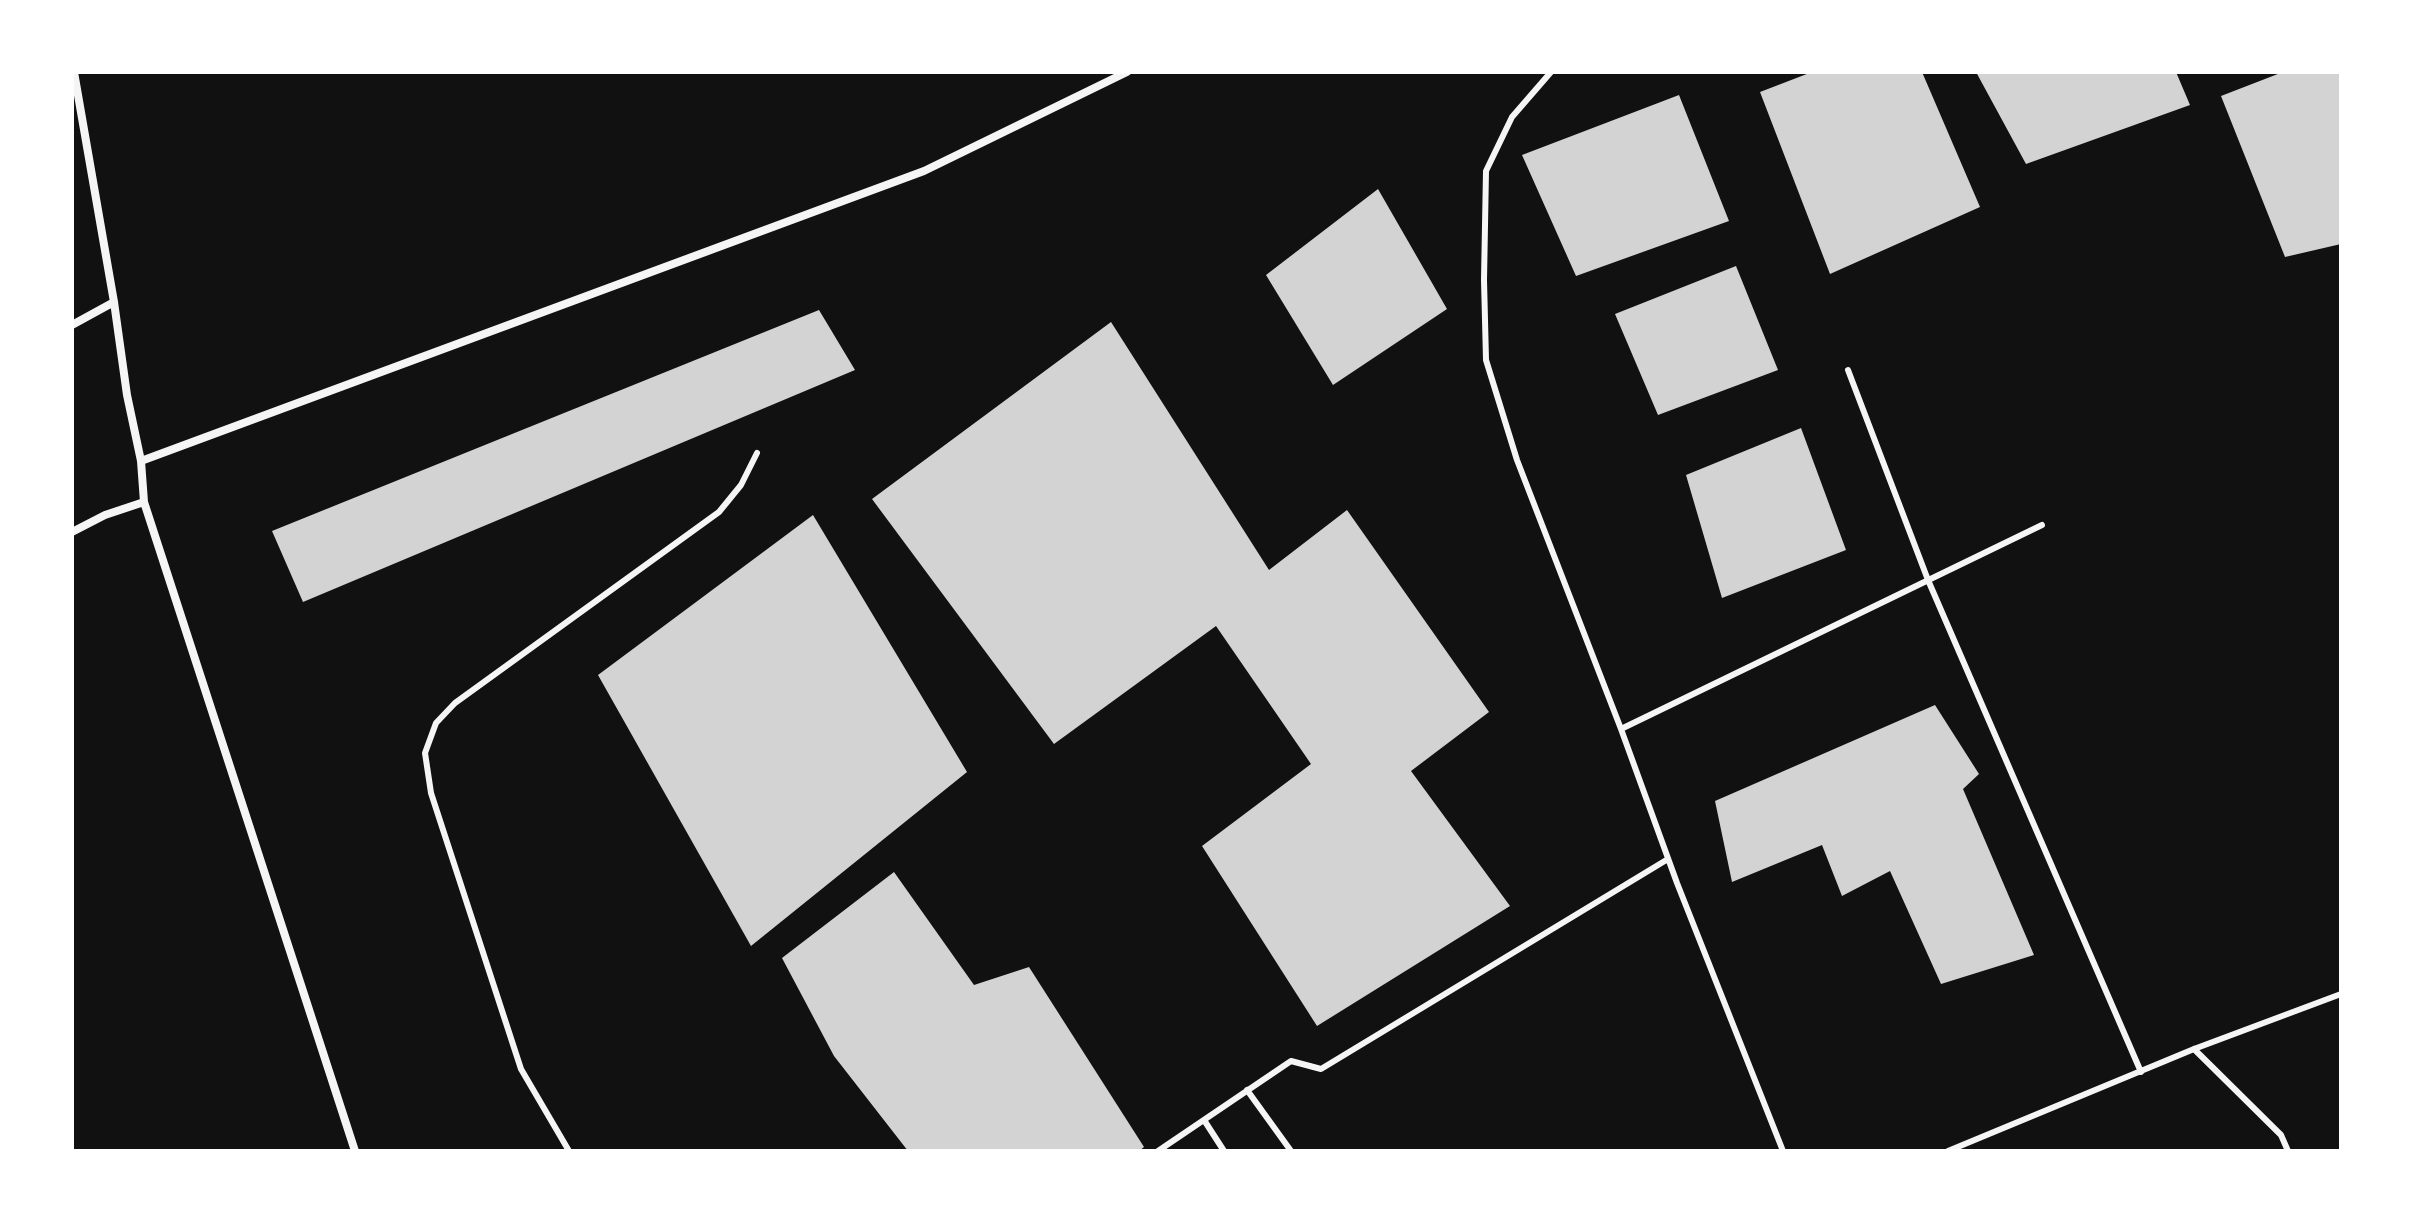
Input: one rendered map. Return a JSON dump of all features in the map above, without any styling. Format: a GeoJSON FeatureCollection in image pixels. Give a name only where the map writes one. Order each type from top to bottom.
{"type":"FeatureCollection","features":[{"type":"Feature","properties":{"kind":"street"},"geometry":{"type":"LineString","coordinates":[[74,72],[127,395],[141,461],[144,502],[355,1151]]}},
{"type":"Feature","properties":{"kind":"street"},"geometry":{"type":"LineString","coordinates":[[141,461],[924,171],[1127,72]]}},
{"type":"Feature","properties":{"kind":"street"},"geometry":{"type":"LineString","coordinates":[[72,325],[114,302]]}},
{"type":"Feature","properties":{"kind":"street"},"geometry":{"type":"LineString","coordinates":[[72,532],[105,515],[144,502]]}},
{"type":"Feature","properties":{"kind":"lane"},"geometry":{"type":"LineString","coordinates":[[1551,72],[1512,117],[1486,171],[1486,360],[1517,460],[1668,859],[1783,1151]]}},
{"type":"Feature","properties":{"kind":"lane"},"geometry":{"type":"LineString","coordinates":[[1848,370],[1928,580],[2141,1072]]}},
{"type":"Feature","properties":{"kind":"lane"},"geometry":{"type":"LineString","coordinates":[[569,1151],[521,1069],[431,793],[425,753],[436,723],[455,703],[719,512],[741,485],[757,453]]}},
{"type":"Feature","properties":{"kind":"lane"},"geometry":{"type":"LineString","coordinates":[[1621,729],[2042,525]]}},
{"type":"Feature","properties":{"kind":"lane"},"geometry":{"type":"LineString","coordinates":[[1158,1151],[1291,1061],[1321,1069],[1668,859]]}},
{"type":"Feature","properties":{"kind":"lane"},"geometry":{"type":"LineString","coordinates":[[1948,1151],[2194,1049],[2341,994]]}},
{"type":"Feature","properties":{"kind":"lane"},"geometry":{"type":"LineString","coordinates":[[2194,1049],[2281,1135],[2288,1151]]}},
{"type":"Feature","properties":{"kind":"lane"},"geometry":{"type":"LineString","coordinates":[[1247,1090],[1291,1151]]}},
{"type":"Feature","properties":{"kind":"lane"},"geometry":{"type":"LineString","coordinates":[[1204,1120],[1224,1151]]}},
{"type":"Feature","properties":{"kind":"building"},"geometry":{"type":"Polygon","coordinates":[[[1812,72],[1922,72],[1980,207],[1830,274],[1760,92],[1812,72]]]}},
{"type":"Feature","properties":{"kind":"building"},"geometry":{"type":"Polygon","coordinates":[[[1976,72],[2176,72],[2190,105],[2026,164],[1976,72]]]}},
{"type":"Feature","properties":{"kind":"building"},"geometry":{"type":"Polygon","coordinates":[[[2283,72],[2341,72],[2341,244],[2285,257],[2221,96],[2283,72]]]}},
{"type":"Feature","properties":{"kind":"building"},"geometry":{"type":"Polygon","coordinates":[[[1679,95],[1729,221],[1576,276],[1522,155],[1679,95]]]}},
{"type":"Feature","properties":{"kind":"building"},"geometry":{"type":"Polygon","coordinates":[[[1378,189],[1447,309],[1333,385],[1266,275],[1378,189]]]}},
{"type":"Feature","properties":{"kind":"building"},"geometry":{"type":"Polygon","coordinates":[[[1736,266],[1778,370],[1658,415],[1615,314],[1736,266]]]}},
{"type":"Feature","properties":{"kind":"building"},"geometry":{"type":"Polygon","coordinates":[[[819,310],[855,370],[303,602],[272,531],[819,310]]]}},
{"type":"Feature","properties":{"kind":"building"},"geometry":{"type":"Polygon","coordinates":[[[1111,322],[1269,570],[1347,510],[1489,712],[1411,771],[1510,906],[1317,1026],[1202,846],[1311,764],[1216,626],[1054,744],[872,499],[1111,322]]]}},
{"type":"Feature","properties":{"kind":"building"},"geometry":{"type":"Polygon","coordinates":[[[1801,428],[1846,550],[1722,598],[1686,475],[1801,428]]]}},
{"type":"Feature","properties":{"kind":"building"},"geometry":{"type":"Polygon","coordinates":[[[813,515],[967,772],[751,946],[598,675],[813,515]]]}},
{"type":"Feature","properties":{"kind":"building"},"geometry":{"type":"Polygon","coordinates":[[[1935,705],[1979,774],[1963,789],[2034,955],[1941,984],[1890,871],[1842,896],[1822,845],[1732,882],[1715,801],[1935,705]]]}},
{"type":"Feature","properties":{"kind":"building"},"geometry":{"type":"Polygon","coordinates":[[[894,872],[974,985],[1029,967],[1144,1147],[1139,1151],[908,1151],[834,1056],[782,958],[894,872]]]}}]}
